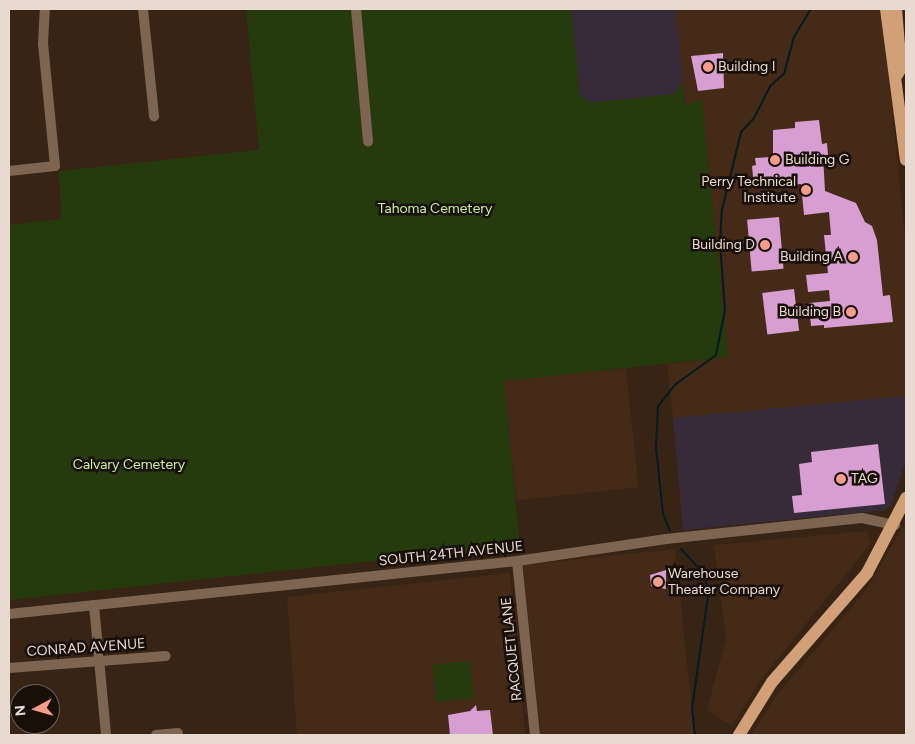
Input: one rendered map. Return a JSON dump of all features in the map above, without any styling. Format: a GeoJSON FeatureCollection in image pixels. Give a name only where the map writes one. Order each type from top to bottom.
{"type":"FeatureCollection","features":[{"type":"Feature","properties":{"kind":"main road"},"geometry":{"type":"LineString","coordinates":[[886,9],[892,69],[897,75],[906,160]]}},
{"type":"Feature","properties":{"kind":"main road"},"geometry":{"type":"LineString","coordinates":[[896,9],[901,68],[897,75]]}},
{"type":"Feature","properties":{"kind":"main road"},"geometry":{"type":"LineString","coordinates":[[739,735],[772,682],[866,573],[895,524],[906,498]]}},
{"type":"Feature","properties":{"kind":"street"},"geometry":{"type":"LineString","coordinates":[[9,171],[56,166],[43,44],[45,9]]}},
{"type":"Feature","properties":{"kind":"street"},"geometry":{"type":"LineString","coordinates":[[143,9],[154,116]]}},
{"type":"Feature","properties":{"kind":"street"},"geometry":{"type":"LineString","coordinates":[[356,9],[368,141]]}},
{"type":"Feature","properties":{"kind":"street","name":"SOUTH 24TH AVENUE"},"geometry":{"type":"LineString","coordinates":[[9,614],[517,561],[666,539],[862,518],[895,524]]}},
{"type":"Feature","properties":{"kind":"street","name":"RACQUET LANE"},"geometry":{"type":"LineString","coordinates":[[517,561],[535,735]]}},
{"type":"Feature","properties":{"kind":"street"},"geometry":{"type":"LineString","coordinates":[[94,605],[106,735]]}},
{"type":"Feature","properties":{"kind":"street","name":"CONRAD AVENUE"},"geometry":{"type":"LineString","coordinates":[[9,668],[166,656]]}},
{"type":"Feature","properties":{"kind":"street"},"geometry":{"type":"LineString","coordinates":[[156,735],[178,733]]}},
{"type":"Feature","properties":{"kind":"shaded area"},"geometry":{"type":"Polygon","coordinates":[[[571,9],[676,9],[683,82],[674,94],[590,103],[580,95],[571,9]]]}},
{"type":"Feature","properties":{"kind":"shaded area","name":"Perry Technical Institute"},"geometry":{"type":"Polygon","coordinates":[[[676,9],[882,9],[906,248],[906,396],[673,418],[667,364],[728,357],[702,101],[685,105],[676,9]]]}},
{"type":"Feature","properties":{"kind":"shaded area"},"geometry":{"type":"Polygon","coordinates":[[[626,368],[639,487],[516,500],[504,381],[626,368]]]}},
{"type":"Feature","properties":{"kind":"shaded area"},"geometry":{"type":"Polygon","coordinates":[[[906,396],[906,460],[891,505],[885,510],[683,530],[673,418],[906,396]]]}},
{"type":"Feature","properties":{"kind":"shaded area"},"geometry":{"type":"Polygon","coordinates":[[[906,522],[906,735],[751,735],[777,695],[866,590],[906,522]]]}},
{"type":"Feature","properties":{"kind":"shaded area"},"geometry":{"type":"Polygon","coordinates":[[[867,531],[871,543],[759,682],[732,726],[707,710],[726,639],[714,545],[867,531]]]}},
{"type":"Feature","properties":{"kind":"shaded area"},"geometry":{"type":"Polygon","coordinates":[[[675,549],[695,735],[541,735],[523,565],[675,549]]]}},
{"type":"Feature","properties":{"kind":"shaded area"},"geometry":{"type":"Polygon","coordinates":[[[510,573],[525,735],[297,735],[287,597],[510,573]]]}},
{"type":"Feature","properties":{"kind":"green space","name":"Tahoma Cemetery"},"geometry":{"type":"Polygon","coordinates":[[[246,9],[571,9],[580,95],[590,103],[674,94],[683,82],[685,105],[702,100],[728,357],[504,381],[520,545],[9,600],[9,225],[61,219],[59,171],[259,150],[246,9]]]}},
{"type":"Feature","properties":{"kind":"green space"},"geometry":{"type":"Polygon","coordinates":[[[470,661],[474,698],[436,702],[432,665],[470,661]]]}},
{"type":"Feature","properties":{"kind":"building","name":"Building I"},"geometry":{"type":"Polygon","coordinates":[[[723,53],[724,88],[698,91],[691,56],[723,53]]]}},
{"type":"Feature","properties":{"kind":"building"},"geometry":{"type":"Polygon","coordinates":[[[819,120],[822,144],[827,143],[828,155],[823,155],[825,191],[856,203],[865,222],[872,226],[877,240],[883,296],[890,295],[893,322],[824,328],[824,325],[811,326],[809,303],[830,301],[829,290],[808,292],[806,275],[828,273],[824,235],[831,235],[829,212],[804,215],[801,184],[754,188],[752,166],[756,165],[755,158],[773,157],[773,130],[795,128],[795,122],[819,120]]]}},
{"type":"Feature","properties":{"kind":"building","name":"Building D"},"geometry":{"type":"Polygon","coordinates":[[[779,217],[784,269],[752,272],[747,220],[779,217]]]}},
{"type":"Feature","properties":{"kind":"building"},"geometry":{"type":"Polygon","coordinates":[[[794,289],[799,331],[767,335],[762,293],[794,289]]]}},
{"type":"Feature","properties":{"kind":"building","name":"TAG"},"geometry":{"type":"Polygon","coordinates":[[[878,444],[885,504],[794,513],[792,496],[802,495],[799,464],[812,462],[811,452],[878,444]]]}},
{"type":"Feature","properties":{"kind":"building","name":"Warehouse Theater Company"},"geometry":{"type":"Polygon","coordinates":[[[666,570],[666,589],[651,586],[650,575],[666,570]]]}},
{"type":"Feature","properties":{"kind":"building"},"geometry":{"type":"Polygon","coordinates":[[[476,705],[477,711],[490,710],[493,735],[450,735],[448,715],[470,711],[476,705]]]}},
{"type":"Feature","properties":{"kind":"waterway"},"geometry":{"type":"LineString","coordinates":[[670,531],[663,514],[656,447],[658,406],[676,384],[716,355],[725,310],[720,243],[722,210],[741,132],[754,118],[770,86],[784,74],[794,37],[811,9]]}},
{"type":"Feature","properties":{"kind":"waterway"},"geometry":{"type":"LineString","coordinates":[[681,549],[705,575],[708,596],[692,708],[695,735]]}},
{"type":"Feature","properties":{"kind":"place","name":"Building I"},"geometry":{"type":"Point","coordinates":[708,67]}},
{"type":"Feature","properties":{"kind":"place","name":"Building G"},"geometry":{"type":"Point","coordinates":[775,160]}},
{"type":"Feature","properties":{"kind":"place","name":"Perry Technical Institute"},"geometry":{"type":"Point","coordinates":[806,190]}},
{"type":"Feature","properties":{"kind":"place","name":"Building D"},"geometry":{"type":"Point","coordinates":[765,245]}},
{"type":"Feature","properties":{"kind":"place","name":"Building A"},"geometry":{"type":"Point","coordinates":[853,257]}},
{"type":"Feature","properties":{"kind":"place","name":"Building B"},"geometry":{"type":"Point","coordinates":[851,312]}},
{"type":"Feature","properties":{"kind":"place","name":"TAG"},"geometry":{"type":"Point","coordinates":[841,479]}},
{"type":"Feature","properties":{"kind":"place","name":"Warehouse Theater Company"},"geometry":{"type":"Point","coordinates":[658,582]}},
{"type":"Feature","properties":{"kind":"park label","name":"Calvary Cemetery"},"geometry":{"type":"Point","coordinates":[129,465]}}]}
